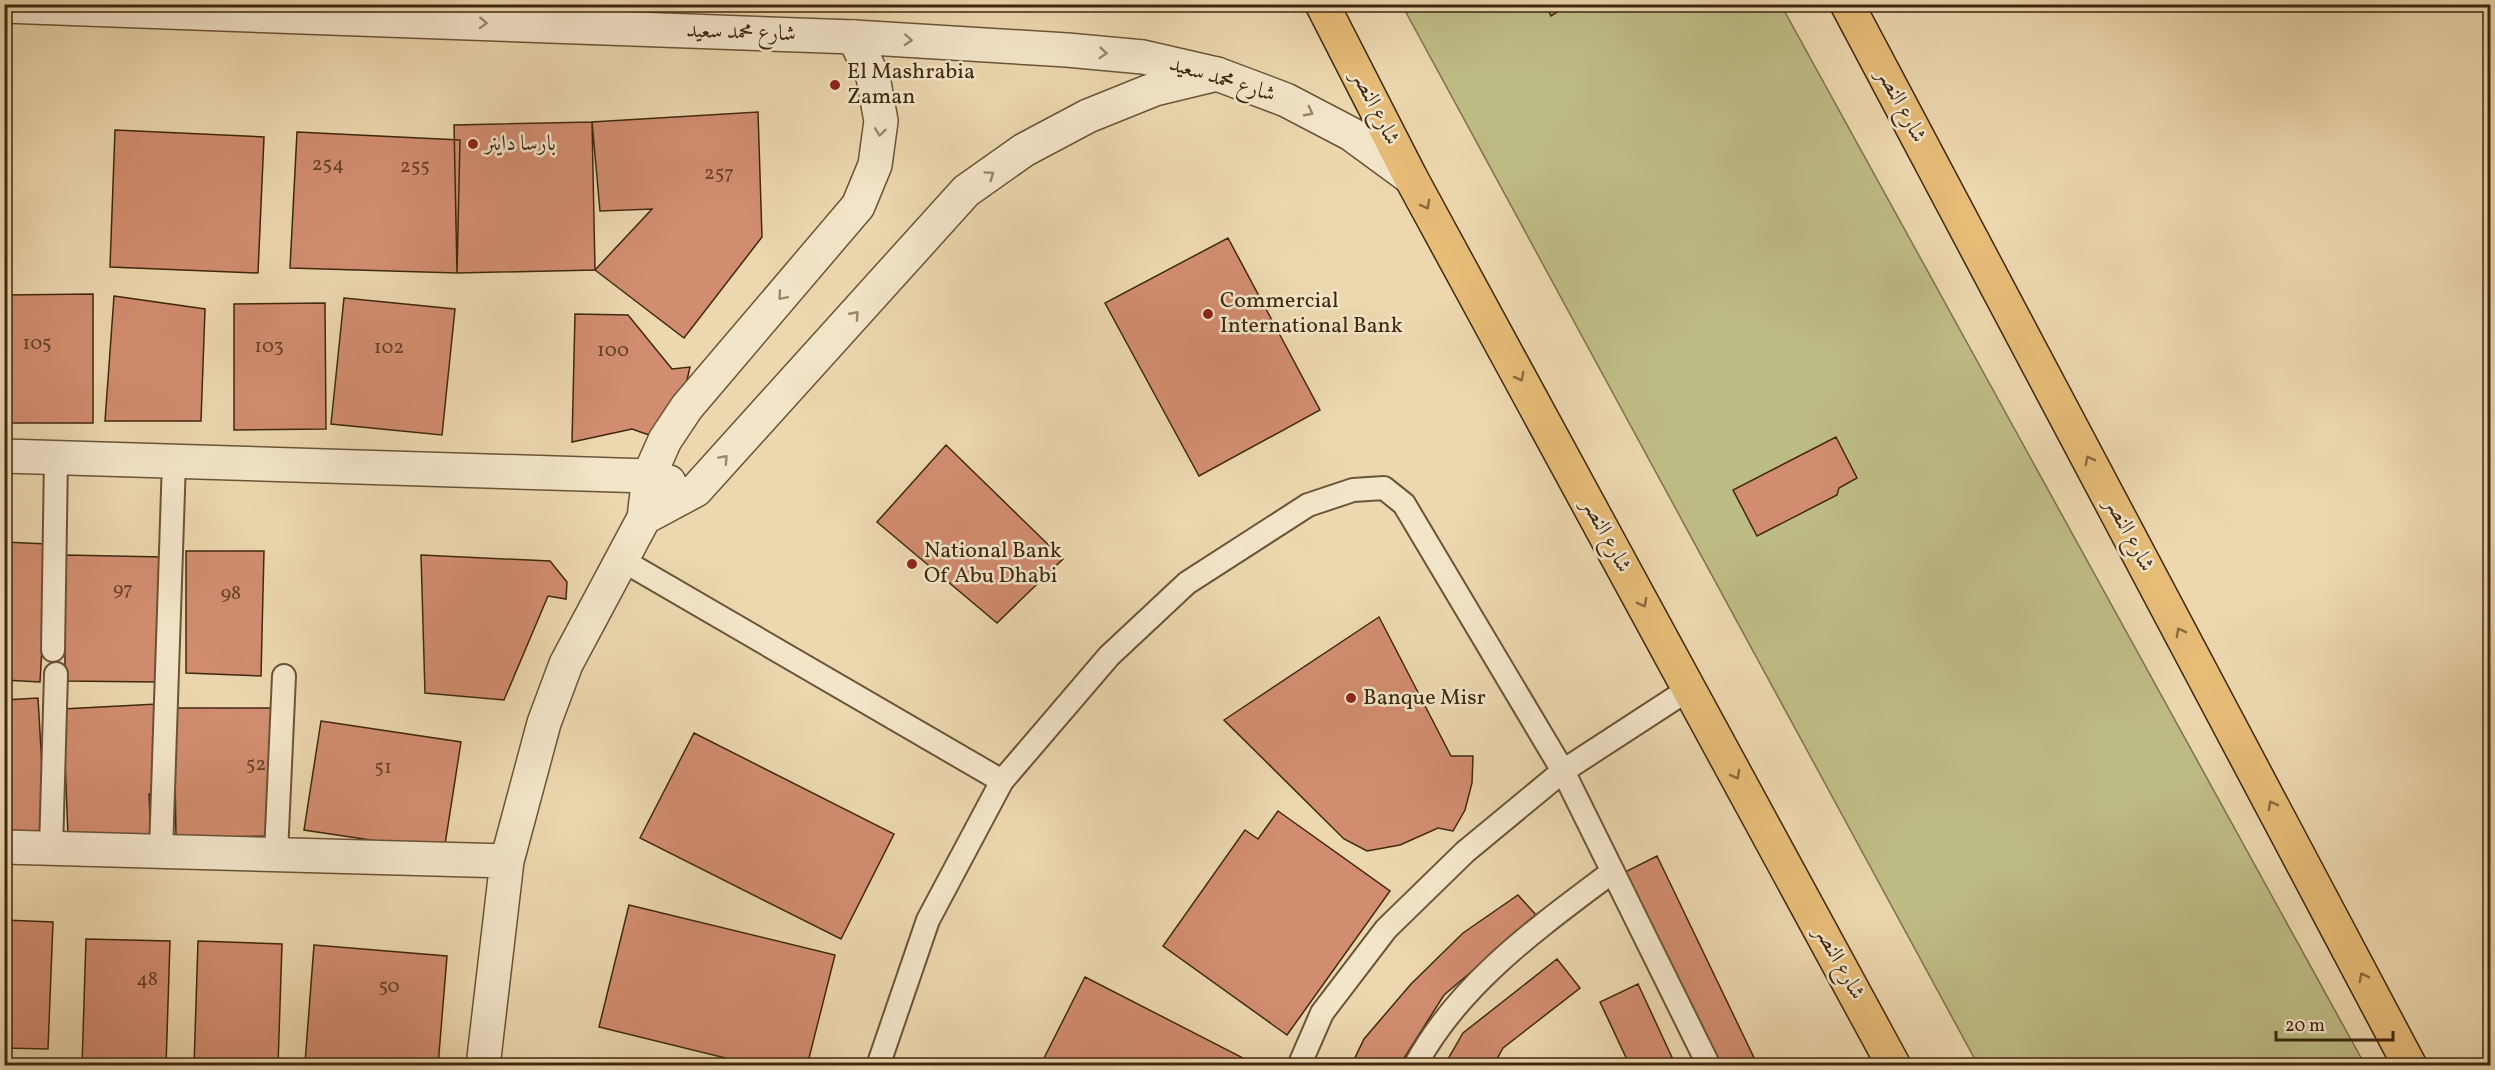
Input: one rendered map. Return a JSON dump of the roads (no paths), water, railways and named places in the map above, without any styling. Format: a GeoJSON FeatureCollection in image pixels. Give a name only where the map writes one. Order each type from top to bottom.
{"type":"FeatureCollection","features":[{"type":"Feature","properties":{"kind":"main road","name":"شارع النصر"},"geometry":{"type":"LineString","coordinates":[[1322,4],[1411,178],[1894,1065]]}},
{"type":"Feature","properties":{"kind":"main road","name":"شارع النصر"},"geometry":{"type":"LineString","coordinates":[[1847,4],[2410,1065]]}},
{"type":"Feature","properties":{"kind":"street","name":"شارع محمد سعيد"},"geometry":{"type":"LineString","coordinates":[[4,6],[854,37],[1143,57],[1217,74],[1286,100],[1351,134],[1411,178]]}},
{"type":"Feature","properties":{"kind":"street"},"geometry":{"type":"LineString","coordinates":[[483,1065],[507,861],[544,723],[566,664],[644,518],[650,476],[665,440],[687,406],[858,206],[875,165],[881,121],[873,77],[854,37]]}},
{"type":"Feature","properties":{"kind":"street"},"geometry":{"type":"LineString","coordinates":[[644,518],[696,490],[966,191],[1024,150],[1088,116],[1155,89],[1217,74]]}},
{"type":"Feature","properties":{"kind":"street"},"geometry":{"type":"LineString","coordinates":[[4,456],[650,476],[696,490]]}},
{"type":"Feature","properties":{"kind":"street"},"geometry":{"type":"LineString","coordinates":[[4,847],[507,861]]}},
{"type":"Feature","properties":{"kind":"street"},"geometry":{"type":"LineString","coordinates":[[1875,1065],[1876,1031]]}},
{"type":"Feature","properties":{"kind":"lane"},"geometry":{"type":"LineString","coordinates":[[53,650],[56,458]]}},
{"type":"Feature","properties":{"kind":"lane"},"geometry":{"type":"LineString","coordinates":[[161,851],[174,461]]}},
{"type":"Feature","properties":{"kind":"lane"},"geometry":{"type":"LineString","coordinates":[[878,1065],[928,920],[1002,781],[1109,656],[1187,583],[1308,505],[1353,490],[1384,488],[1404,504],[1563,771],[1709,1065]]}},
{"type":"Feature","properties":{"kind":"lane"},"geometry":{"type":"LineString","coordinates":[[622,560],[1002,781]]}},
{"type":"Feature","properties":{"kind":"lane"},"geometry":{"type":"LineString","coordinates":[[51,849],[56,674]]}},
{"type":"Feature","properties":{"kind":"lane"},"geometry":{"type":"LineString","coordinates":[[276,855],[284,676]]}},
{"type":"Feature","properties":{"kind":"lane"},"geometry":{"type":"LineString","coordinates":[[1299,1065],[1322,1013],[1386,930],[1465,852],[1563,771],[1689,689]]}},
{"type":"Feature","properties":{"kind":"lane"},"geometry":{"type":"LineString","coordinates":[[1415,1065],[1426,1044],[1471,988],[1538,929],[1612,872]]}},
{"type":"Feature","properties":{"kind":"place","name":"El Mashrabia Zaman"},"geometry":{"type":"Point","coordinates":[835,85]}},
{"type":"Feature","properties":{"kind":"place","name":"بارسا داينر"},"geometry":{"type":"Point","coordinates":[473,144]}},
{"type":"Feature","properties":{"kind":"place","name":"Commercial International Bank"},"geometry":{"type":"Point","coordinates":[1208,314]}},
{"type":"Feature","properties":{"kind":"place","name":"National Bank Of Abu Dhabi"},"geometry":{"type":"Point","coordinates":[912,564]}},
{"type":"Feature","properties":{"kind":"place","name":"Banque Misr"},"geometry":{"type":"Point","coordinates":[1351,698]}}]}
